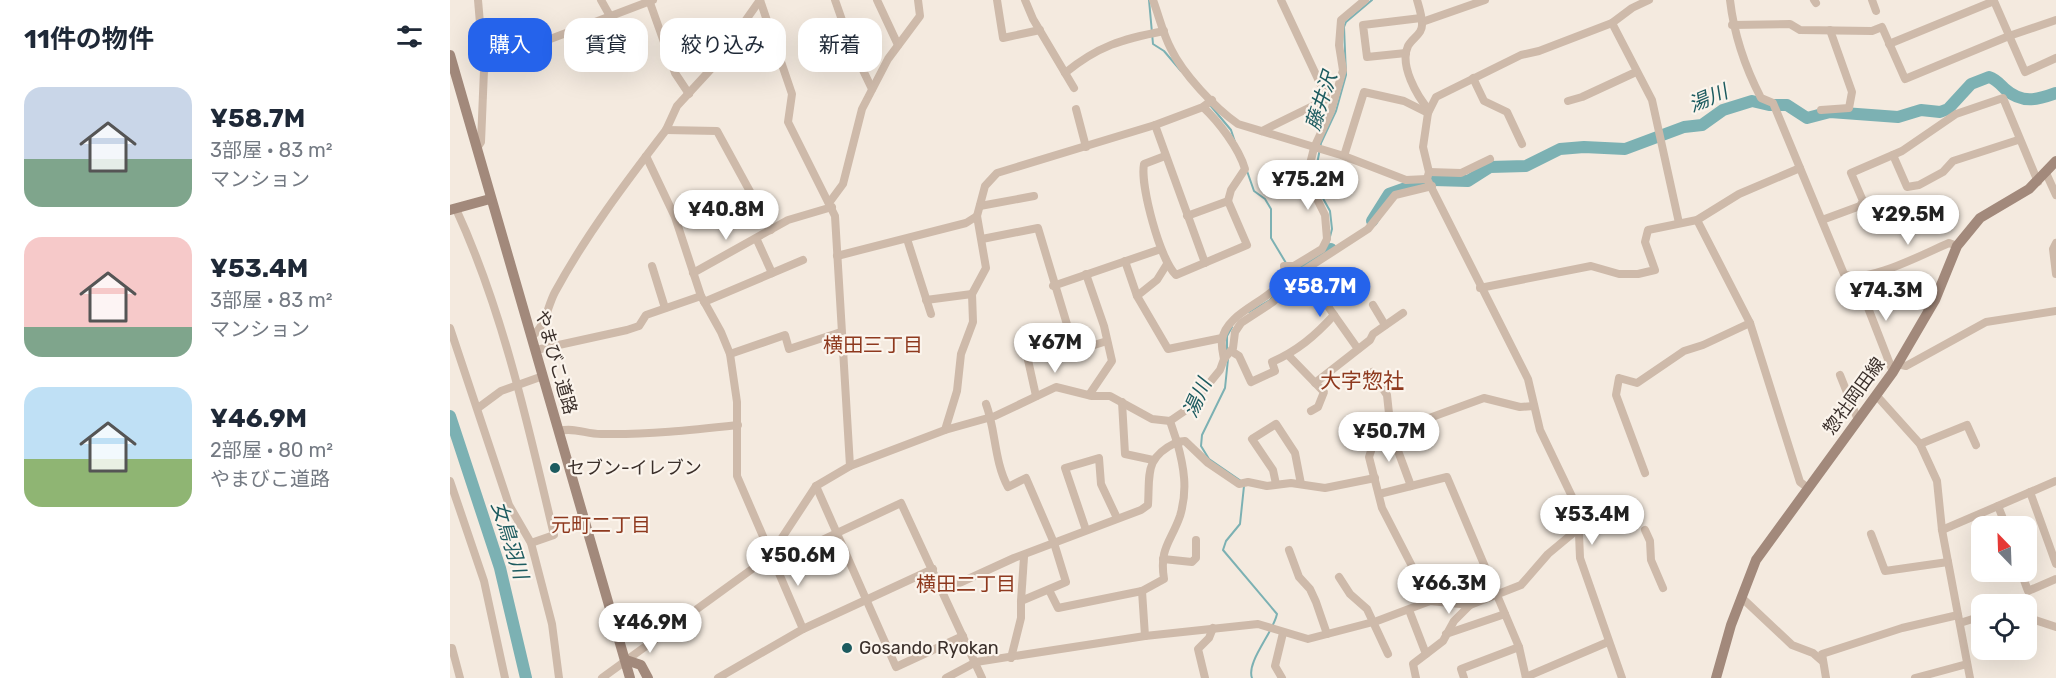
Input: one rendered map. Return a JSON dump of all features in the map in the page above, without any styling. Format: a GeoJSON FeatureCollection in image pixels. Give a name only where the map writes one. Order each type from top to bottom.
{"type":"FeatureCollection","features":[{"type":"Feature","properties":{"kind":"street"},"geometry":{"type":"LineString","coordinates":[[478,0],[480,18]]}},
{"type":"Feature","properties":{"kind":"street"},"geometry":{"type":"LineString","coordinates":[[602,0],[610,16]]}},
{"type":"Feature","properties":{"kind":"street"},"geometry":{"type":"LineString","coordinates":[[552,38],[650,0],[675,73],[689,94]]}},
{"type":"Feature","properties":{"kind":"street"},"geometry":{"type":"LineString","coordinates":[[532,336],[539,331],[552,298],[574,259],[666,130],[677,106],[724,52],[744,19],[760,0]]}},
{"type":"Feature","properties":{"kind":"street"},"geometry":{"type":"LineString","coordinates":[[760,0],[792,94],[788,123],[830,205],[837,256],[850,466]]}},
{"type":"Feature","properties":{"kind":"street"},"geometry":{"type":"LineString","coordinates":[[835,0],[850,43],[872,89]]}},
{"type":"Feature","properties":{"kind":"street"},"geometry":{"type":"LineString","coordinates":[[877,0],[898,45]]}},
{"type":"Feature","properties":{"kind":"street"},"geometry":{"type":"LineString","coordinates":[[693,273],[757,240],[788,220],[830,205],[843,184],[862,109],[898,45],[920,16],[918,0]]}},
{"type":"Feature","properties":{"kind":"street"},"geometry":{"type":"LineString","coordinates":[[997,0],[1003,38],[1040,30]]}},
{"type":"Feature","properties":{"kind":"street"},"geometry":{"type":"LineString","coordinates":[[1025,0],[1074,88]]}},
{"type":"Feature","properties":{"kind":"street"},"geometry":{"type":"LineString","coordinates":[[1153,0],[1164,32],[1181,66],[1212,100],[1238,123],[1344,156],[1406,180],[1429,179],[1461,173],[1490,159]]}},
{"type":"Feature","properties":{"kind":"street"},"geometry":{"type":"LineString","coordinates":[[1262,131],[1325,100],[1326,96],[1281,0]]}},
{"type":"Feature","properties":{"kind":"street"},"geometry":{"type":"LineString","coordinates":[[1224,359],[1222,338],[1232,320],[1275,288],[1284,276],[1284,266],[1294,266],[1324,245],[1327,222],[1311,187],[1314,148],[1331,111],[1343,70],[1339,45],[1341,20],[1365,0]]}},
{"type":"Feature","properties":{"kind":"street"},"geometry":{"type":"LineString","coordinates":[[1417,0],[1422,20],[1421,32],[1409,44],[1406,53],[1411,79],[1428,112]]}},
{"type":"Feature","properties":{"kind":"street"},"geometry":{"type":"LineString","coordinates":[[1406,53],[1367,57],[1363,25],[1422,20],[1485,0]]}},
{"type":"Feature","properties":{"kind":"street"},"geometry":{"type":"LineString","coordinates":[[1622,678],[1580,558],[1578,509],[1540,430],[1528,379],[1521,361],[1480,288],[1429,179],[1423,147],[1428,112],[1436,97],[1521,55],[1539,51],[1612,23],[1632,8],[1649,0]]}},
{"type":"Feature","properties":{"kind":"street"},"geometry":{"type":"LineString","coordinates":[[1730,0],[1732,25],[1752,81],[1761,99],[1773,103],[1822,220],[1839,268],[1844,274],[1856,277],[1866,276],[1949,243],[1957,246]]}},
{"type":"Feature","properties":{"kind":"street"},"geometry":{"type":"LineString","coordinates":[[1872,0],[1876,11]]}},
{"type":"Feature","properties":{"kind":"street"},"geometry":{"type":"LineString","coordinates":[[1889,44],[1995,1],[2025,72],[2056,58]]}},
{"type":"Feature","properties":{"kind":"street"},"geometry":{"type":"LineString","coordinates":[[1732,25],[1790,24],[1800,30],[1872,31],[1882,27],[1905,79],[2008,36],[2056,20]]}},
{"type":"Feature","properties":{"kind":"street"},"geometry":{"type":"LineString","coordinates":[[1612,23],[1652,100],[1679,223]]}},
{"type":"Feature","properties":{"kind":"street"},"geometry":{"type":"LineString","coordinates":[[1821,110],[1849,108],[1852,92],[1830,30]]}},
{"type":"Feature","properties":{"kind":"street"},"geometry":{"type":"LineString","coordinates":[[1065,73],[1087,55],[1112,43],[1164,32]]}},
{"type":"Feature","properties":{"kind":"street","name":"やまびこ道路"},"geometry":{"type":"LineString","coordinates":[[450,55],[630,678]]}},
{"type":"Feature","properties":{"kind":"street"},"geometry":{"type":"LineString","coordinates":[[477,148],[481,142],[484,72]]}},
{"type":"Feature","properties":{"kind":"street"},"geometry":{"type":"LineString","coordinates":[[1568,101],[1582,98],[1636,72]]}},
{"type":"Feature","properties":{"kind":"street"},"geometry":{"type":"LineString","coordinates":[[1473,78],[1484,101],[1507,112],[1522,144]]}},
{"type":"Feature","properties":{"kind":"street"},"geometry":{"type":"LineString","coordinates":[[1344,156],[1364,92],[1404,101],[1428,112]]}},
{"type":"Feature","properties":{"kind":"street"},"geometry":{"type":"LineString","coordinates":[[1822,220],[1860,206],[1863,201],[1851,173],[1893,154],[1956,114],[2003,98],[2018,140],[2038,182]]}},
{"type":"Feature","properties":{"kind":"street"},"geometry":{"type":"LineString","coordinates":[[945,430],[957,391],[961,354],[973,322],[972,294],[986,268],[977,216],[985,186],[997,173],[1155,125],[1203,107],[1212,100]]}},
{"type":"Feature","properties":{"kind":"street"},"geometry":{"type":"LineString","coordinates":[[1165,156],[1144,164],[1141,177],[1161,249],[1167,264],[1176,275],[1247,245],[1228,201],[1231,190],[1245,169],[1243,162],[1223,129],[1203,107]]}},
{"type":"Feature","properties":{"kind":"street"},"geometry":{"type":"LineString","coordinates":[[1076,109],[1086,147]]}},
{"type":"Feature","properties":{"kind":"street"},"geometry":{"type":"LineString","coordinates":[[1155,125],[1205,263]]}},
{"type":"Feature","properties":{"kind":"street"},"geometry":{"type":"LineString","coordinates":[[666,130],[717,131],[771,230]]}},
{"type":"Feature","properties":{"kind":"street"},"geometry":{"type":"LineString","coordinates":[[1893,154],[1907,187],[1919,184],[1942,172],[1953,161],[2018,140]]}},
{"type":"Feature","properties":{"kind":"street"},"geometry":{"type":"LineString","coordinates":[[646,156],[675,217],[703,299],[730,354],[738,425],[737,476],[803,629]]}},
{"type":"Feature","properties":{"kind":"street","name":"惣社岡田線"},"geometry":{"type":"LineString","coordinates":[[1716,678],[1720,657],[1756,560],[1895,368],[1935,300],[1957,246],[1980,218],[2038,182],[2056,161]]}},
{"type":"Feature","properties":{"kind":"street"},"geometry":{"type":"LineString","coordinates":[[1480,288],[1591,266],[1619,274],[1638,274],[1655,270],[1646,242],[1648,230],[1697,220],[1739,194],[1790,170],[1800,168]]}},
{"type":"Feature","properties":{"kind":"street"},"geometry":{"type":"LineString","coordinates":[[2046,173],[2056,195]]}},
{"type":"Feature","properties":{"kind":"street"},"geometry":{"type":"LineString","coordinates":[[771,559],[816,486],[850,466],[945,430],[991,417],[1056,387],[1089,395],[1110,396],[1152,419],[1170,421],[1189,408],[1220,370],[1224,359],[1231,351],[1235,332],[1241,323],[1273,302],[1303,271],[1368,229],[1395,195],[1429,179]]}},
{"type":"Feature","properties":{"kind":"street"},"geometry":{"type":"LineString","coordinates":[[980,206],[1034,196]]}},
{"type":"Feature","properties":{"kind":"street"},"geometry":{"type":"LineString","coordinates":[[490,198],[453,209],[469,233],[517,383],[554,535],[531,543]]}},
{"type":"Feature","properties":{"kind":"street"},"geometry":{"type":"LineString","coordinates":[[1187,216],[1228,201]]}},
{"type":"Feature","properties":{"kind":"street"},"geometry":{"type":"LineString","coordinates":[[837,256],[966,223],[977,216]]}},
{"type":"Feature","properties":{"kind":"street"},"geometry":{"type":"LineString","coordinates":[[1697,220],[1750,323],[1800,482],[1808,488]]}},
{"type":"Feature","properties":{"kind":"street"},"geometry":{"type":"LineString","coordinates":[[982,239],[1038,228],[1053,285],[1075,351],[1107,341]]}},
{"type":"Feature","properties":{"kind":"street"},"geometry":{"type":"LineString","coordinates":[[907,239],[931,314]]}},
{"type":"Feature","properties":{"kind":"street"},"geometry":{"type":"LineString","coordinates":[[757,240],[772,273]]}},
{"type":"Feature","properties":{"kind":"street"},"geometry":{"type":"LineString","coordinates":[[2056,243],[2053,249],[2056,274]]}},
{"type":"Feature","properties":{"kind":"street"},"geometry":{"type":"LineString","coordinates":[[1053,285],[1161,249]]}},
{"type":"Feature","properties":{"kind":"street"},"geometry":{"type":"LineString","coordinates":[[536,350],[639,326],[646,315],[703,299],[803,260]]}},
{"type":"Feature","properties":{"kind":"street"},"geometry":{"type":"LineString","coordinates":[[1125,261],[1137,296],[1168,349],[1222,338]]}},
{"type":"Feature","properties":{"kind":"street"},"geometry":{"type":"LineString","coordinates":[[1137,296],[1157,280],[1167,264]]}},
{"type":"Feature","properties":{"kind":"street"},"geometry":{"type":"LineString","coordinates":[[652,266],[665,309]]}},
{"type":"Feature","properties":{"kind":"street"},"geometry":{"type":"LineString","coordinates":[[1303,271],[1358,349]]}},
{"type":"Feature","properties":{"kind":"street"},"geometry":{"type":"LineString","coordinates":[[1086,274],[1112,361],[1089,395]]}},
{"type":"Feature","properties":{"kind":"street"},"geometry":{"type":"LineString","coordinates":[[1856,277],[1895,368],[1906,366],[1986,322],[2056,311]]}},
{"type":"Feature","properties":{"kind":"street"},"geometry":{"type":"LineString","coordinates":[[926,300],[972,294]]}},
{"type":"Feature","properties":{"kind":"street"},"geometry":{"type":"LineString","coordinates":[[1373,305],[1385,325]]}},
{"type":"Feature","properties":{"kind":"street"},"geometry":{"type":"LineString","coordinates":[[1315,383],[1385,325],[1403,313]]}},
{"type":"Feature","properties":{"kind":"street"},"geometry":{"type":"LineString","coordinates":[[1231,351],[1239,356],[1251,382],[1275,371],[1272,362],[1288,355],[1315,337],[1334,315]]}},
{"type":"Feature","properties":{"kind":"street"},"geometry":{"type":"LineString","coordinates":[[1645,473],[1616,395],[1618,378],[1637,383],[1671,357],[1750,323]]}},
{"type":"Feature","properties":{"kind":"street"},"geometry":{"type":"LineString","coordinates":[[450,328],[509,505],[531,543],[552,624],[559,678]]}},
{"type":"Feature","properties":{"kind":"street"},"geometry":{"type":"LineString","coordinates":[[730,354],[785,335],[789,349],[841,332]]}},
{"type":"Feature","properties":{"kind":"street"},"geometry":{"type":"LineString","coordinates":[[1022,333],[1036,396]]}},
{"type":"Feature","properties":{"kind":"street"},"geometry":{"type":"LineString","coordinates":[[1288,355],[1324,392],[1318,407],[1311,411]]}},
{"type":"Feature","properties":{"kind":"street"},"geometry":{"type":"LineString","coordinates":[[1372,372],[1387,395],[1391,432],[1411,486]]}},
{"type":"Feature","properties":{"kind":"street"},"geometry":{"type":"LineString","coordinates":[[1840,375],[1858,420]]}},
{"type":"Feature","properties":{"kind":"street"},"geometry":{"type":"LineString","coordinates":[[477,408],[517,383],[543,376]]}},
{"type":"Feature","properties":{"kind":"street"},"geometry":{"type":"LineString","coordinates":[[1876,395],[1920,444],[1937,481],[1942,530],[1970,678]]}},
{"type":"Feature","properties":{"kind":"street"},"geometry":{"type":"LineString","coordinates":[[1430,601],[1392,531],[1369,457],[1372,448],[1391,432],[1484,398],[1520,407],[1534,406]]}},
{"type":"Feature","properties":{"kind":"street"},"geometry":{"type":"LineString","coordinates":[[1122,402],[1125,454],[1153,460]]}},
{"type":"Feature","properties":{"kind":"street"},"geometry":{"type":"LineString","coordinates":[[986,404],[991,417],[1001,474],[1008,487],[1026,478],[1054,543],[1066,582],[1021,601]]}},
{"type":"Feature","properties":{"kind":"street"},"geometry":{"type":"LineString","coordinates":[[1049,590],[1058,608],[1143,591],[1164,579],[1163,559],[1168,538],[1180,517],[1186,482],[1170,421]]}},
{"type":"Feature","properties":{"kind":"street"},"geometry":{"type":"LineString","coordinates":[[1276,484],[1273,470],[1252,439],[1276,424],[1295,453],[1301,484]]}},
{"type":"Feature","properties":{"kind":"street"},"geometry":{"type":"LineString","coordinates":[[559,431],[574,429],[598,434],[677,431],[738,425]]}},
{"type":"Feature","properties":{"kind":"street"},"geometry":{"type":"LineString","coordinates":[[1920,444],[1967,425],[1976,445]]}},
{"type":"Feature","properties":{"kind":"street"},"geometry":{"type":"LineString","coordinates":[[944,590],[1014,558],[1141,510],[1148,505],[1147,478],[1153,460],[1162,449],[1177,442],[1185,441],[1208,463],[1239,484],[1248,482],[1267,486],[1301,484],[1325,488],[1375,478]]}},
{"type":"Feature","properties":{"kind":"street"},"geometry":{"type":"LineString","coordinates":[[1086,530],[1065,468],[1099,458],[1101,484],[1117,518]]}},
{"type":"Feature","properties":{"kind":"street"},"geometry":{"type":"LineString","coordinates":[[1379,494],[1447,477],[1519,647],[1526,677],[1608,642]]}},
{"type":"Feature","properties":{"kind":"street"},"geometry":{"type":"LineString","coordinates":[[450,480],[484,581],[505,678]]}},
{"type":"Feature","properties":{"kind":"street"},"geometry":{"type":"LineString","coordinates":[[1942,530],[2056,481]]}},
{"type":"Feature","properties":{"kind":"street"},"geometry":{"type":"LineString","coordinates":[[816,486],[896,667],[963,636]]}},
{"type":"Feature","properties":{"kind":"street"},"geometry":{"type":"LineString","coordinates":[[2030,492],[2056,564]]}},
{"type":"Feature","properties":{"kind":"street"},"geometry":{"type":"LineString","coordinates":[[602,678],[771,559],[901,503],[944,590],[982,678]]}},
{"type":"Feature","properties":{"kind":"street"},"geometry":{"type":"LineString","coordinates":[[1998,506],[2002,516]]}},
{"type":"Feature","properties":{"kind":"street"},"geometry":{"type":"LineString","coordinates":[[946,678],[976,662],[1145,636],[1258,624],[1308,639],[1374,622],[1430,601],[1470,605],[1521,585],[1548,554],[1578,529]]}},
{"type":"Feature","properties":{"kind":"street"},"geometry":{"type":"LineString","coordinates":[[1645,530],[1650,541],[1651,560],[1663,588]]}},
{"type":"Feature","properties":{"kind":"street"},"geometry":{"type":"LineString","coordinates":[[1871,534],[1885,571],[1948,562]]}},
{"type":"Feature","properties":{"kind":"street"},"geometry":{"type":"LineString","coordinates":[[1163,559],[1192,562],[1196,558],[1196,540]]}},
{"type":"Feature","properties":{"kind":"street"},"geometry":{"type":"LineString","coordinates":[[1288,550],[1299,577],[1316,602],[1327,634]]}},
{"type":"Feature","properties":{"kind":"street"},"geometry":{"type":"LineString","coordinates":[[1011,658],[1022,618],[1024,556]]}},
{"type":"Feature","properties":{"kind":"street"},"geometry":{"type":"LineString","coordinates":[[718,678],[803,629],[933,569]]}},
{"type":"Feature","properties":{"kind":"street"},"geometry":{"type":"LineString","coordinates":[[1339,577],[1350,594],[1367,609],[1388,654]]}},
{"type":"Feature","properties":{"kind":"street"},"geometry":{"type":"LineString","coordinates":[[2025,582],[2028,591],[2056,579]]}},
{"type":"Feature","properties":{"kind":"street"},"geometry":{"type":"LineString","coordinates":[[1143,591],[1145,636]]}},
{"type":"Feature","properties":{"kind":"street"},"geometry":{"type":"LineString","coordinates":[[1741,597],[1792,645],[1813,653],[1821,660]]}},
{"type":"Feature","properties":{"kind":"street"},"geometry":{"type":"LineString","coordinates":[[1416,678],[1413,664],[1443,641],[1454,621],[1470,605]]}},
{"type":"Feature","properties":{"kind":"street"},"geometry":{"type":"LineString","coordinates":[[1409,610],[1426,654]]}},
{"type":"Feature","properties":{"kind":"street"},"geometry":{"type":"LineString","coordinates":[[1446,634],[1505,614]]}},
{"type":"Feature","properties":{"kind":"street"},"geometry":{"type":"LineString","coordinates":[[1826,678],[1821,660],[1822,654],[1892,631],[1971,617]]}},
{"type":"Feature","properties":{"kind":"street"},"geometry":{"type":"LineString","coordinates":[[2037,621],[2056,627]]}},
{"type":"Feature","properties":{"kind":"street"},"geometry":{"type":"LineString","coordinates":[[1205,678],[1198,649],[1209,638],[1213,628]]}},
{"type":"Feature","properties":{"kind":"street"},"geometry":{"type":"LineString","coordinates":[[1282,678],[1275,666],[1283,633]]}},
{"type":"Feature","properties":{"kind":"street"},"geometry":{"type":"LineString","coordinates":[[1464,678],[1461,669],[1519,647]]}},
{"type":"Feature","properties":{"kind":"street"},"geometry":{"type":"LineString","coordinates":[[450,648],[452,648],[460,678]]}},
{"type":"Feature","properties":{"kind":"street"},"geometry":{"type":"LineString","coordinates":[[626,660],[641,664],[648,678]]}},
{"type":"Feature","properties":{"kind":"street"},"geometry":{"type":"LineString","coordinates":[[1915,678],[1967,664]]}},
{"type":"Feature","properties":{"kind":"waterway"},"geometry":{"type":"LineString","coordinates":[[1149,0],[1153,44],[1164,51],[1181,71]]}},
{"type":"Feature","properties":{"kind":"waterway","name":"藤井沢"},"geometry":{"type":"LineString","coordinates":[[1326,252],[1332,229],[1330,211],[1316,186],[1315,175],[1321,143],[1336,111],[1346,75],[1344,27],[1346,22],[1372,0]]}},
{"type":"Feature","properties":{"kind":"waterway","name":"湯川"},"geometry":{"type":"LineString","coordinates":[[1434,180],[1468,181],[1490,167],[1526,166],[1560,149],[1584,147],[1625,149],[1684,127],[1702,125],[1723,110],[1752,101],[1769,105],[1787,105],[1807,118],[1830,112],[1898,117],[1921,110],[1940,112],[1948,109],[1971,84],[1989,77],[1996,80],[2011,94],[2024,99],[2036,99],[2056,93]]}},
{"type":"Feature","properties":{"kind":"waterway"},"geometry":{"type":"LineString","coordinates":[[1210,105],[1231,130],[1235,142]]}},
{"type":"Feature","properties":{"kind":"waterway"},"geometry":{"type":"LineString","coordinates":[[1247,171],[1254,191],[1265,199],[1271,209],[1271,238],[1286,263]]}},
{"type":"Feature","properties":{"kind":"waterway","name":"湯川"},"geometry":{"type":"LineString","coordinates":[[1372,221],[1389,194],[1420,183]]}},
{"type":"Feature","properties":{"kind":"waterway","name":"湯川"},"geometry":{"type":"LineString","coordinates":[[1291,272],[1331,249]]}},
{"type":"Feature","properties":{"kind":"waterway","name":"湯川"},"geometry":{"type":"LineString","coordinates":[[1285,281],[1291,272],[1289,268]]}},
{"type":"Feature","properties":{"kind":"waterway","name":"湯川"},"geometry":{"type":"LineString","coordinates":[[1249,312],[1270,300],[1278,290]]}},
{"type":"Feature","properties":{"kind":"waterway","name":"湯川"},"geometry":{"type":"LineString","coordinates":[[1227,350],[1227,336],[1232,327]]}},
{"type":"Feature","properties":{"kind":"waterway","name":"湯川"},"geometry":{"type":"LineString","coordinates":[[1228,359],[1225,388],[1202,435],[1201,446],[1209,459],[1241,481]]}},
{"type":"Feature","properties":{"kind":"waterway","name":"女鳥羽川"},"geometry":{"type":"LineString","coordinates":[[450,416],[500,568],[526,678]]}},
{"type":"Feature","properties":{"kind":"waterway","name":"湯川"},"geometry":{"type":"LineString","coordinates":[[1244,486],[1240,524],[1226,541],[1223,550],[1277,614],[1256,656],[1251,671],[1252,678]]}},
{"type":"Feature","properties":{"kind":"place","name":"セブン-イレブン"},"geometry":{"type":"Point","coordinates":[555,468]}},
{"type":"Feature","properties":{"kind":"place","name":"Gosando Ryokan"},"geometry":{"type":"Point","coordinates":[847,648]}},
{"type":"Feature","properties":{"kind":"district","name":"横田三丁目"},"geometry":{"type":"Point","coordinates":[873,345]}},
{"type":"Feature","properties":{"kind":"district","name":"大字惣社"},"geometry":{"type":"Point","coordinates":[1362,380]}},
{"type":"Feature","properties":{"kind":"district","name":"元町二丁目"},"geometry":{"type":"Point","coordinates":[601,525]}},
{"type":"Feature","properties":{"kind":"district","name":"横田二丁目"},"geometry":{"type":"Point","coordinates":[966,584]}}]}
